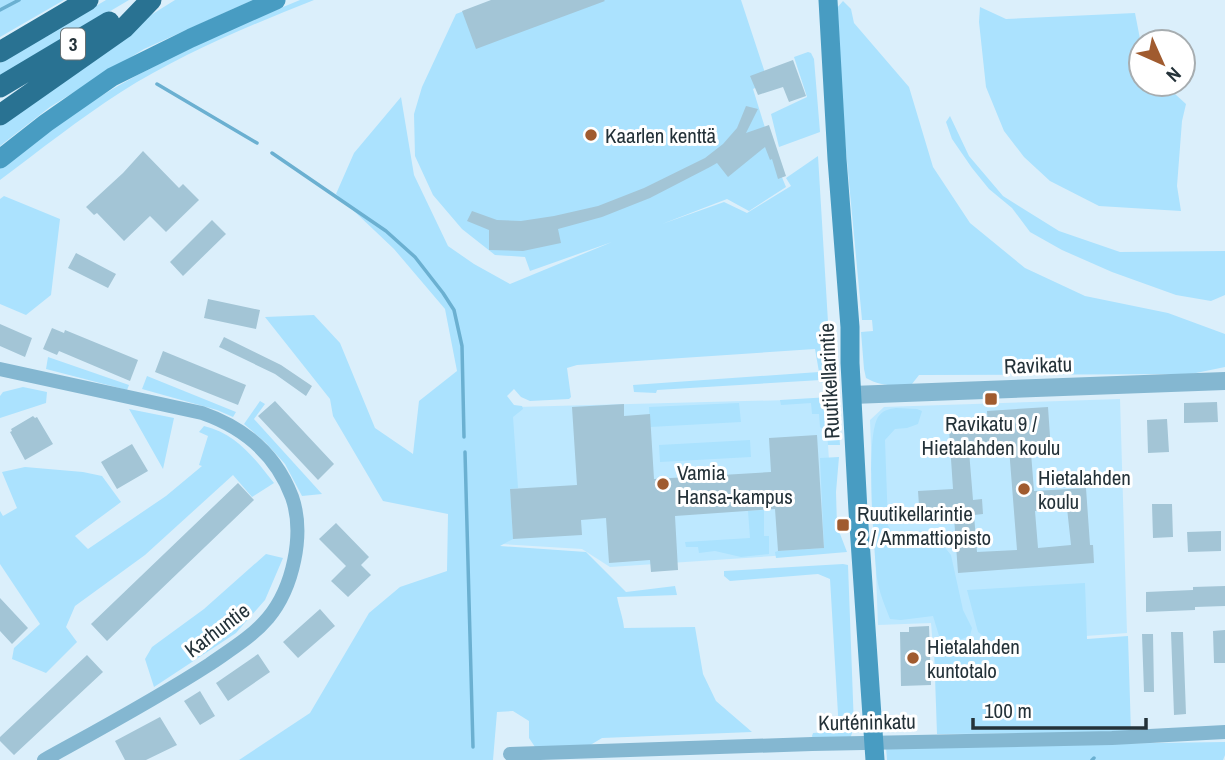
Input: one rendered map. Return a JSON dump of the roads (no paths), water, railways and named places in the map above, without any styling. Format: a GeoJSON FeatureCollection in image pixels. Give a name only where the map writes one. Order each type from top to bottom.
{"type":"FeatureCollection","features":[{"type":"Feature","properties":{"kind":"highway","name":"3"},"geometry":{"type":"LineString","coordinates":[[0,52],[88,0]]}},
{"type":"Feature","properties":{"kind":"highway","name":"3"},"geometry":{"type":"LineString","coordinates":[[0,87],[148,0]]}},
{"type":"Feature","properties":{"kind":"highway"},"geometry":{"type":"LineString","coordinates":[[0,115],[124,28],[148,0]]}},
{"type":"Feature","properties":{"kind":"main road"},"geometry":{"type":"LineString","coordinates":[[0,159],[46,123],[112,78],[191,38],[276,0]]}},
{"type":"Feature","properties":{"kind":"main road","name":"Ruutikellarintie"},"geometry":{"type":"LineString","coordinates":[[828,0],[874,751]]}},
{"type":"Feature","properties":{"kind":"street","name":"Karhuntie"},"geometry":{"type":"LineString","coordinates":[[0,369],[202,413],[222,420],[261,447],[271,458],[288,486],[296,516],[297,537],[289,583],[267,619],[241,643],[152,701],[44,760]]}},
{"type":"Feature","properties":{"kind":"street","name":"Ravikatu"},"geometry":{"type":"LineString","coordinates":[[852,395],[1225,381]]}},
{"type":"Feature","properties":{"kind":"street","name":"Kurténinkatu"},"geometry":{"type":"LineString","coordinates":[[510,754],[874,751],[1225,732]]}},
{"type":"Feature","properties":{"kind":"waterway"},"geometry":{"type":"LineString","coordinates":[[0,10],[19,0]]}},
{"type":"Feature","properties":{"kind":"waterway"},"geometry":{"type":"LineString","coordinates":[[157,84],[257,143]]}},
{"type":"Feature","properties":{"kind":"waterway"},"geometry":{"type":"LineString","coordinates":[[272,153],[386,231],[415,257],[443,293],[454,310],[462,346],[464,437]]}},
{"type":"Feature","properties":{"kind":"waterway"},"geometry":{"type":"LineString","coordinates":[[465,452],[473,747]]}},
{"type":"Feature","properties":{"kind":"place","name":"Kaarlen kenttä"},"geometry":{"type":"Point","coordinates":[591,135]}},
{"type":"Feature","properties":{"kind":"place","name":"Ravikatu 9 / Hietalahden koulu"},"geometry":{"type":"Point","coordinates":[991,399]}},
{"type":"Feature","properties":{"kind":"place","name":"Vamia Hansa-kampus"},"geometry":{"type":"Point","coordinates":[663,484]}},
{"type":"Feature","properties":{"kind":"place","name":"Hietalahden koulu"},"geometry":{"type":"Point","coordinates":[1024,489]}},
{"type":"Feature","properties":{"kind":"place","name":"Ruutikellarintie 2 / Ammattiopisto"},"geometry":{"type":"Point","coordinates":[843,525]}},
{"type":"Feature","properties":{"kind":"place","name":"Hietalahden kuntotalo"},"geometry":{"type":"Point","coordinates":[913,658]}}]}
